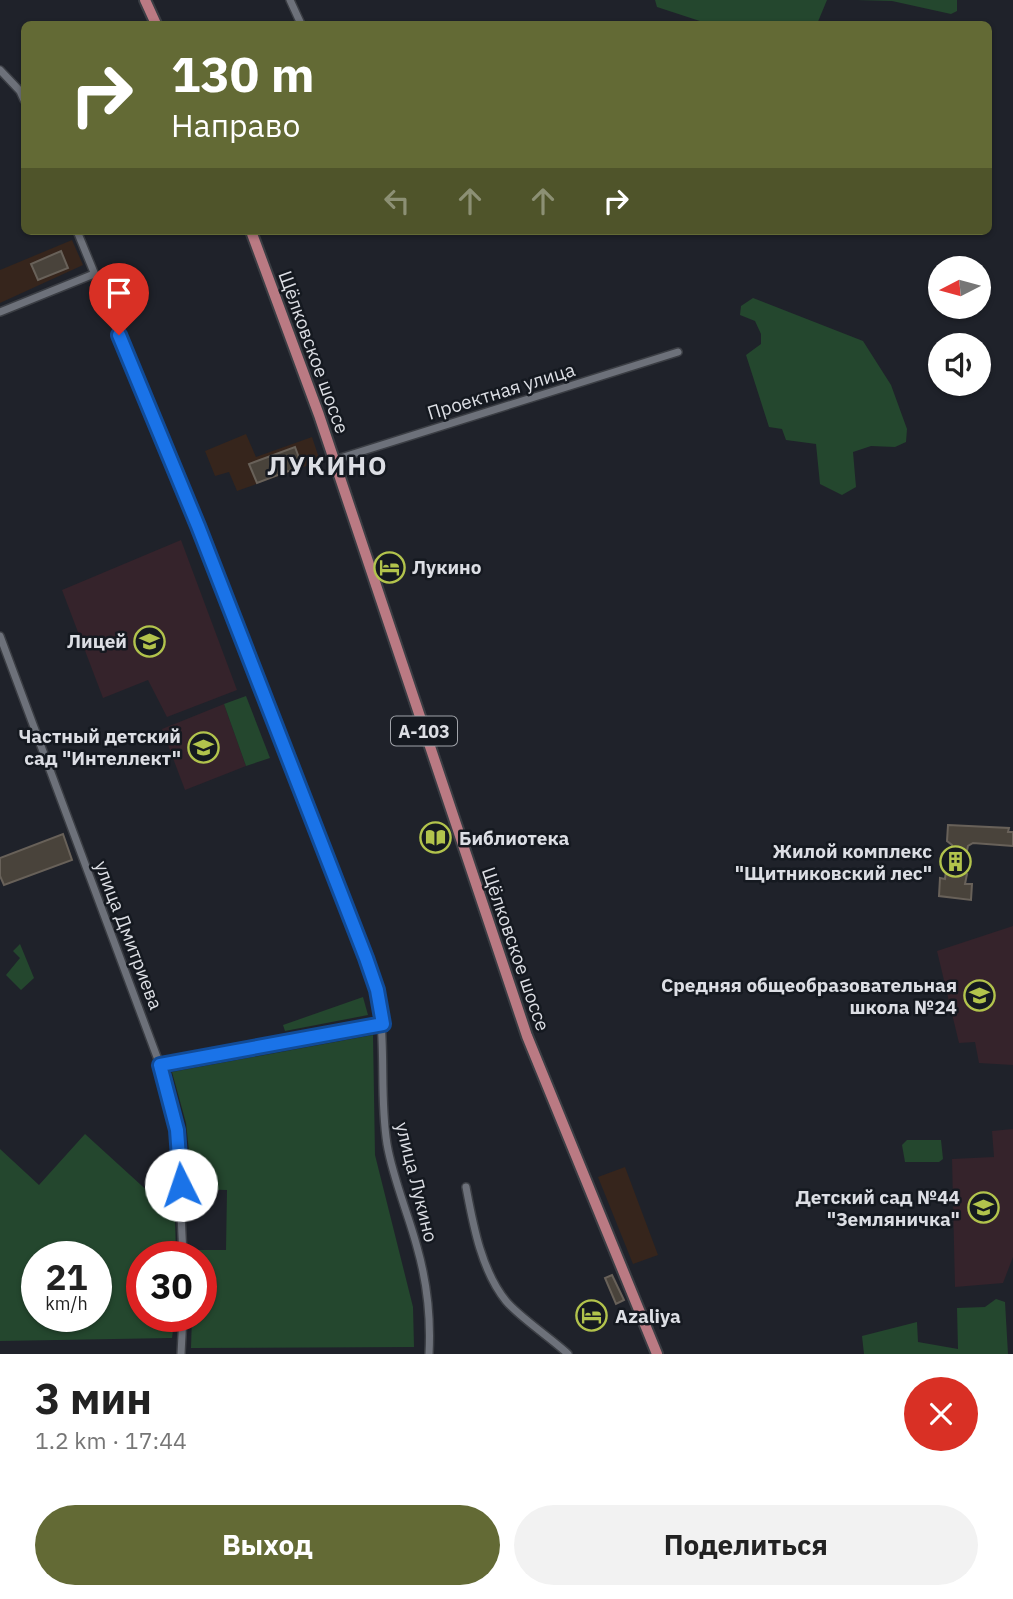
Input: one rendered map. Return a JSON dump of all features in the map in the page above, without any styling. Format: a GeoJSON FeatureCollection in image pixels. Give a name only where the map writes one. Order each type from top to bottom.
{"type":"FeatureCollection","features":[{"type":"Feature","properties":{"kind":"main road"},"geometry":{"type":"LineString","coordinates":[[145,0],[155,21]]}},
{"type":"Feature","properties":{"kind":"main road","name":"Щёлковское шоссе"},"geometry":{"type":"LineString","coordinates":[[252,235],[334,460],[523,1025],[657,1354]]}},
{"type":"Feature","properties":{"kind":"street"},"geometry":{"type":"LineString","coordinates":[[290,0],[300,21]]}},
{"type":"Feature","properties":{"kind":"street"},"geometry":{"type":"LineString","coordinates":[[0,70],[21,93]]}},
{"type":"Feature","properties":{"kind":"street","name":"улица Лукино"},"geometry":{"type":"LineString","coordinates":[[79,235],[198,526],[377,990],[383,1024],[387,1145],[424,1273],[429,1310],[429,1354]]}},
{"type":"Feature","properties":{"kind":"street"},"geometry":{"type":"LineString","coordinates":[[0,312],[94,274]]}},
{"type":"Feature","properties":{"kind":"street","name":"Проектная улица"},"geometry":{"type":"LineString","coordinates":[[334,460],[678,352]]}},
{"type":"Feature","properties":{"kind":"street","name":"улица Дмитриева"},"geometry":{"type":"LineString","coordinates":[[0,636],[160,1065],[177,1130],[182,1241]]}},
{"type":"Feature","properties":{"kind":"street"},"geometry":{"type":"LineString","coordinates":[[160,1065],[383,1024]]}},
{"type":"Feature","properties":{"kind":"street"},"geometry":{"type":"LineString","coordinates":[[466,1187],[478,1239],[490,1272],[505,1300],[568,1354]]}},
{"type":"Feature","properties":{"kind":"street"},"geometry":{"type":"LineString","coordinates":[[181,1354],[182,1332]]}},
{"type":"Feature","properties":{"kind":"shaded area"},"geometry":{"type":"Polygon","coordinates":[[[72,240],[83,265],[0,303],[0,270],[72,240]]]}},
{"type":"Feature","properties":{"kind":"shaded area"},"geometry":{"type":"Polygon","coordinates":[[[246,434],[256,457],[312,437],[320,461],[237,491],[229,472],[215,476],[205,451],[246,434]]]}},
{"type":"Feature","properties":{"kind":"shaded area","name":"Лицей"},"geometry":{"type":"Polygon","coordinates":[[[181,540],[237,690],[167,717],[148,680],[103,698],[62,590],[181,540]]]}},
{"type":"Feature","properties":{"kind":"shaded area","name":"Частный детский сад \"Интеллект\""},"geometry":{"type":"Polygon","coordinates":[[[224,704],[246,766],[185,790],[162,729],[224,704]]]}},
{"type":"Feature","properties":{"kind":"shaded area","name":"Средняя общеобразовательная школа №24"},"geometry":{"type":"Polygon","coordinates":[[[1013,926],[1013,1065],[979,1063],[975,1042],[959,1043],[937,951],[1013,926]]]}},
{"type":"Feature","properties":{"kind":"shaded area","name":"Детский сад №44 \"Земляничка\""},"geometry":{"type":"Polygon","coordinates":[[[1013,1129],[1013,1257],[1003,1283],[955,1287],[952,1159],[994,1157],[992,1131],[1013,1129]]]}},
{"type":"Feature","properties":{"kind":"shaded area"},"geometry":{"type":"Polygon","coordinates":[[[625,1167],[658,1255],[633,1264],[598,1177],[625,1167]]]}},
{"type":"Feature","properties":{"kind":"green space"},"geometry":{"type":"Polygon","coordinates":[[[655,0],[827,0],[818,21],[700,21],[657,7],[655,0]]]}},
{"type":"Feature","properties":{"kind":"green space"},"geometry":{"type":"Polygon","coordinates":[[[856,0],[957,0],[957,11],[951,14],[892,1],[856,0]]]}},
{"type":"Feature","properties":{"kind":"green space"},"geometry":{"type":"Polygon","coordinates":[[[753,298],[863,341],[891,385],[907,429],[906,442],[895,447],[871,446],[853,452],[856,487],[842,495],[820,484],[816,444],[786,440],[782,429],[769,427],[746,355],[761,344],[761,334],[755,321],[740,315],[741,306],[753,298]]]}},
{"type":"Feature","properties":{"kind":"green space"},"geometry":{"type":"Polygon","coordinates":[[[246,696],[270,758],[246,766],[224,704],[246,696]]]}},
{"type":"Feature","properties":{"kind":"green space"},"geometry":{"type":"Polygon","coordinates":[[[20,944],[34,978],[21,990],[6,975],[20,958],[13,951],[20,944]]]}},
{"type":"Feature","properties":{"kind":"green space"},"geometry":{"type":"Polygon","coordinates":[[[363,997],[368,1015],[285,1031],[283,1025],[363,997]]]}},
{"type":"Feature","properties":{"kind":"green space"},"geometry":{"type":"Polygon","coordinates":[[[373,1035],[375,1155],[413,1307],[414,1347],[191,1348],[192,1332],[217,1332],[217,1250],[226,1250],[227,1190],[193,1189],[186,1123],[172,1072],[373,1035]]]}},
{"type":"Feature","properties":{"kind":"green space"},"geometry":{"type":"Polygon","coordinates":[[[85,1134],[175,1216],[176,1241],[126,1241],[126,1332],[173,1332],[172,1338],[0,1341],[0,1149],[39,1185],[85,1134]]]}},
{"type":"Feature","properties":{"kind":"green space"},"geometry":{"type":"Polygon","coordinates":[[[907,1140],[941,1140],[943,1159],[939,1162],[905,1162],[902,1145],[907,1140]]]}},
{"type":"Feature","properties":{"kind":"green space"},"geometry":{"type":"Polygon","coordinates":[[[996,1299],[1005,1302],[1008,1354],[864,1354],[862,1336],[917,1322],[918,1342],[958,1349],[957,1308],[985,1307],[996,1299]]]}},
{"type":"Feature","properties":{"kind":"building"},"geometry":{"type":"Polygon","coordinates":[[[61,251],[68,268],[38,280],[31,264],[61,251]]]}},
{"type":"Feature","properties":{"kind":"building"},"geometry":{"type":"Polygon","coordinates":[[[295,447],[302,466],[257,483],[249,464],[295,447]]]}},
{"type":"Feature","properties":{"kind":"building","name":"Жилой комплекс \"Щитниковский лес\""},"geometry":{"type":"Polygon","coordinates":[[[948,825],[1009,828],[1008,832],[1013,832],[1013,846],[973,843],[968,846],[962,873],[967,874],[965,884],[972,884],[971,900],[939,896],[940,878],[945,879],[948,853],[951,853],[952,845],[947,841],[948,825]]]}},
{"type":"Feature","properties":{"kind":"building"},"geometry":{"type":"Polygon","coordinates":[[[63,834],[72,860],[4,885],[0,876],[0,858],[63,834]]]}},
{"type":"Feature","properties":{"kind":"building"},"geometry":{"type":"Polygon","coordinates":[[[612,1275],[624,1300],[616,1304],[605,1278],[612,1275]]]}},
{"type":"Feature","properties":{"kind":"place","name":"Лукино"},"geometry":{"type":"Point","coordinates":[389,567]}},
{"type":"Feature","properties":{"kind":"place","name":"Лицей"},"geometry":{"type":"Point","coordinates":[150,641]}},
{"type":"Feature","properties":{"kind":"place","name":"Частный детский сад \"Интеллект\""},"geometry":{"type":"Point","coordinates":[204,747]}},
{"type":"Feature","properties":{"kind":"place","name":"Библиотека"},"geometry":{"type":"Point","coordinates":[436,838]}},
{"type":"Feature","properties":{"kind":"place","name":"Жилой комплекс \"Щитниковский лес\""},"geometry":{"type":"Point","coordinates":[955,862]}},
{"type":"Feature","properties":{"kind":"place","name":"Средняя общеобразовательная школа №24"},"geometry":{"type":"Point","coordinates":[980,996]}},
{"type":"Feature","properties":{"kind":"place","name":"Детский сад №44 \"Земляничка\""},"geometry":{"type":"Point","coordinates":[983,1208]}},
{"type":"Feature","properties":{"kind":"place","name":"Azaliya"},"geometry":{"type":"Point","coordinates":[592,1316]}},
{"type":"Feature","properties":{"kind":"district","name":"ЛУКИНО"},"geometry":{"type":"Point","coordinates":[328,465]}},
{"type":"Feature","properties":{"kind":"route"},"geometry":{"type":"LineString","coordinates":[[119,335],[198,526],[366,958],[377,990],[383,1024],[160,1065],[177,1130],[181,1185]]}}]}
